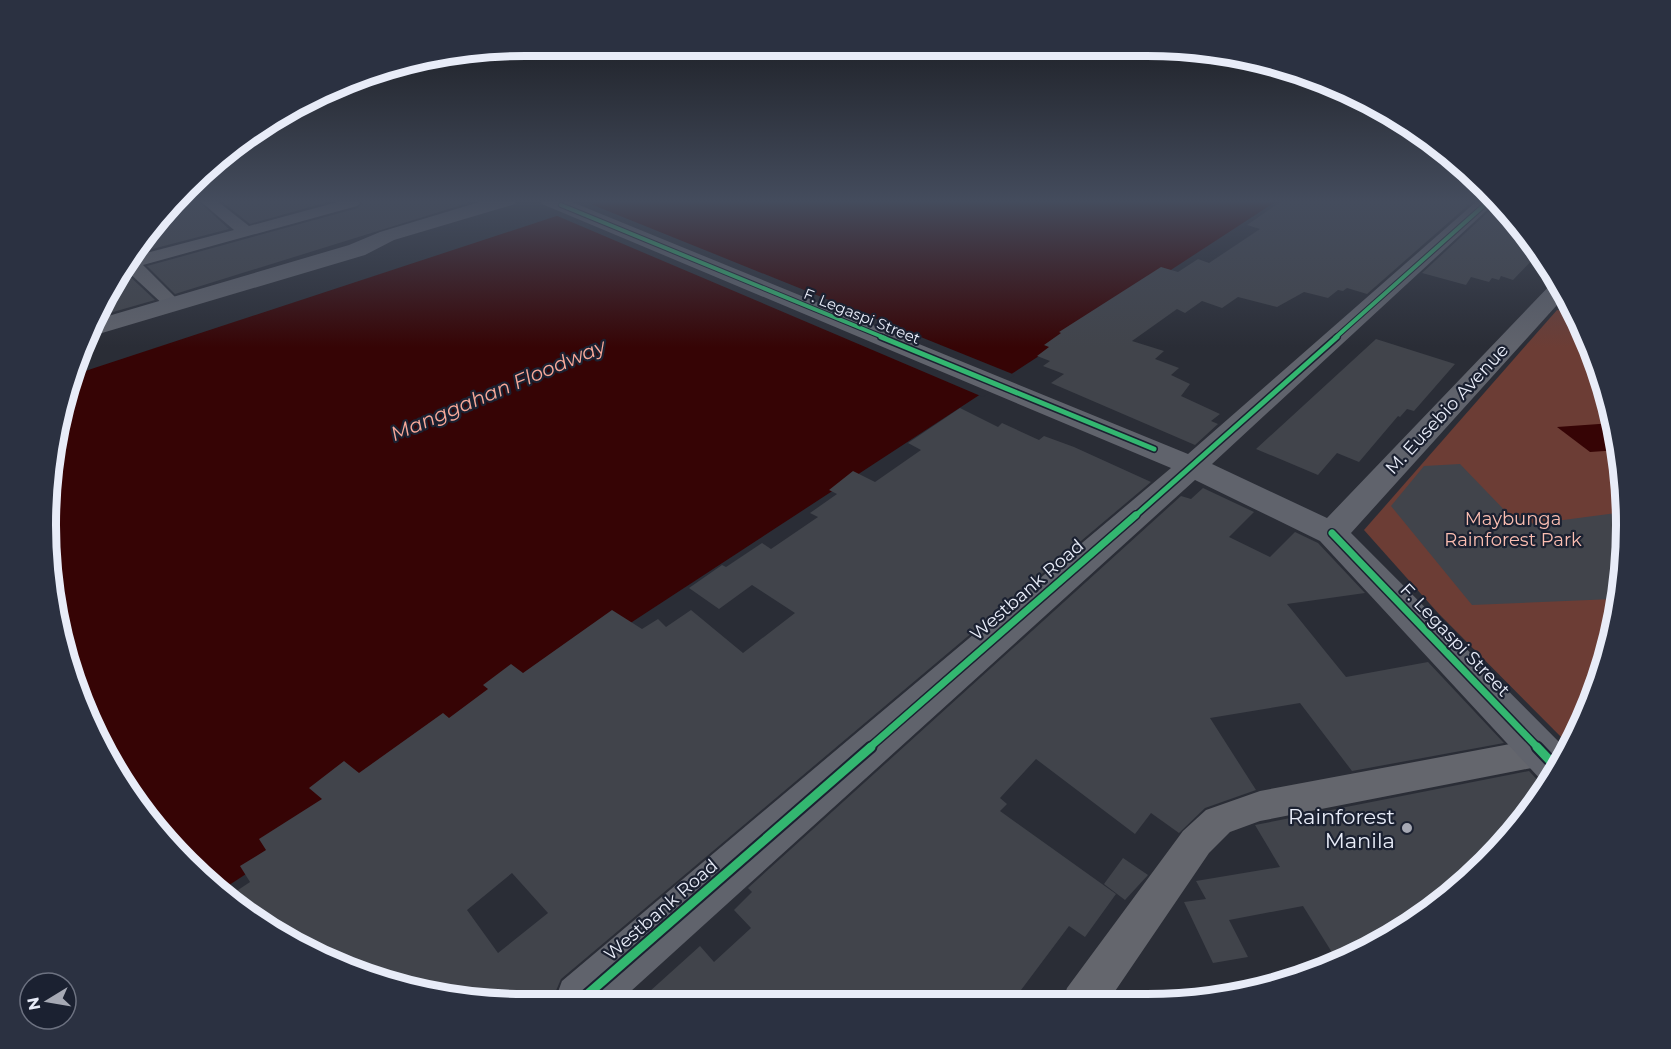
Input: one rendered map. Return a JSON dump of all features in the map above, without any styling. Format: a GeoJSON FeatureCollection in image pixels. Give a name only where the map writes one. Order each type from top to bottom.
{"type":"FeatureCollection","features":[{"type":"Feature","properties":{"kind":"street"},"geometry":{"type":"LineString","coordinates":[[137,261],[182,249]]}},
{"type":"Feature","properties":{"kind":"street"},"geometry":{"type":"LineString","coordinates":[[100,326],[363,249]]}},
{"type":"Feature","properties":{"kind":"street","name":"F. Legaspi Street"},"geometry":{"type":"LineString","coordinates":[[667,249],[1192,466],[1332,533],[1549,760]]}},
{"type":"Feature","properties":{"kind":"street","name":"Westbank Road"},"geometry":{"type":"LineString","coordinates":[[588,994],[1192,466],[1435,249]]}},
{"type":"Feature","properties":{"kind":"street"},"geometry":{"type":"LineString","coordinates":[[133,267],[173,304]]}},
{"type":"Feature","properties":{"kind":"street","name":"M. Eusebio Avenue"},"geometry":{"type":"LineString","coordinates":[[1332,533],[1555,294]]}},
{"type":"Feature","properties":{"kind":"street"},"geometry":{"type":"LineString","coordinates":[[1088,994],[1196,842],[1218,821],[1260,806],[1549,760]]}},
{"type":"Feature","properties":{"kind":"green space","name":"Maybunga Rainforest Park"},"geometry":{"type":"Polygon","coordinates":[[[1557,310],[1564,311],[1580,345],[1600,403],[1611,463],[1616,524],[1611,586],[1600,646],[1580,704],[1563,739],[1438,613],[1364,530],[1557,310]]]}},
{"type":"Feature","properties":{"kind":"water","name":"Manggahan Floodway"},"geometry":{"type":"Polygon","coordinates":[[[456,249],[1203,249],[227,887],[172,834],[152,810],[118,759],[91,704],[71,646],[57,555],[57,494],[65,433],[81,373],[456,249]]]}},
{"type":"Feature","properties":{"kind":"water"},"geometry":{"type":"Polygon","coordinates":[[[1604,424],[1609,451],[1590,452],[1557,427],[1604,424]]]}},
{"type":"Feature","properties":{"kind":"pier"},"geometry":{"type":"Polygon","coordinates":[[[635,249],[702,249],[1015,375],[983,397],[635,249]]]}},
{"type":"Feature","properties":{"kind":"building"},"geometry":{"type":"Polygon","coordinates":[[[209,249],[320,249],[175,294],[147,266],[209,249]]]}},
{"type":"Feature","properties":{"kind":"building"},"geometry":{"type":"Polygon","coordinates":[[[1230,249],[1418,249],[1367,294],[1347,288],[1343,291],[1338,290],[1328,298],[1304,292],[1277,307],[1238,297],[1222,308],[1202,301],[1185,313],[1177,309],[1132,341],[1164,351],[1155,359],[1179,368],[1171,375],[1190,384],[1181,396],[1220,414],[1211,421],[1218,424],[1195,445],[1051,383],[1064,374],[1043,366],[1050,361],[1037,356],[1049,347],[1044,345],[1061,333],[1059,332],[1161,267],[1178,272],[1198,259],[1209,263],[1230,249]]]}},
{"type":"Feature","properties":{"kind":"building"},"geometry":{"type":"Polygon","coordinates":[[[1448,249],[1526,249],[1533,259],[1513,280],[1501,276],[1499,280],[1492,278],[1489,282],[1471,277],[1466,285],[1422,273],[1448,249]]]}},
{"type":"Feature","properties":{"kind":"building"},"geometry":{"type":"Polygon","coordinates":[[[128,275],[155,300],[105,314],[128,275]]]}},
{"type":"Feature","properties":{"kind":"building"},"geometry":{"type":"Polygon","coordinates":[[[1376,339],[1455,364],[1414,411],[1407,409],[1400,417],[1398,416],[1359,462],[1337,453],[1318,475],[1256,449],[1376,339]]]}},
{"type":"Feature","properties":{"kind":"building"},"geometry":{"type":"Polygon","coordinates":[[[960,408],[998,427],[1002,423],[1039,440],[1044,436],[1074,447],[1151,482],[561,979],[554,994],[463,989],[403,978],[374,969],[345,958],[290,931],[234,893],[250,882],[240,866],[266,850],[259,839],[322,799],[309,788],[344,761],[359,773],[443,713],[449,718],[488,689],[483,685],[511,664],[523,673],[612,610],[642,629],[658,619],[666,627],[691,610],[743,653],[795,613],[752,585],[719,609],[689,588],[722,565],[726,567],[762,543],[771,549],[818,517],[810,513],[837,494],[829,490],[853,471],[875,482],[921,450],[908,443],[960,408]],[[512,873],[467,910],[498,953],[548,913],[512,873]]]}},
{"type":"Feature","properties":{"kind":"building"},"geometry":{"type":"Polygon","coordinates":[[[1460,464],[1513,519],[1527,518],[1533,524],[1615,513],[1614,555],[1609,599],[1472,605],[1391,506],[1424,466],[1460,464]]]}},
{"type":"Feature","properties":{"kind":"building"},"geometry":{"type":"Polygon","coordinates":[[[1203,488],[1254,512],[1229,537],[1270,557],[1295,532],[1318,543],[1365,593],[1287,604],[1346,677],[1428,662],[1504,743],[1352,771],[1300,703],[1210,718],[1256,790],[1205,808],[1179,833],[1151,813],[1135,834],[1036,759],[1000,798],[1007,804],[1000,811],[1116,894],[1085,937],[1069,926],[1018,994],[647,994],[700,946],[714,962],[751,928],[734,910],[752,892],[748,888],[1181,496],[1191,499],[1203,488]]]}},
{"type":"Feature","properties":{"kind":"building"},"geometry":{"type":"Polygon","coordinates":[[[1529,771],[1539,781],[1499,834],[1456,877],[1432,897],[1381,931],[1333,955],[1303,906],[1229,920],[1248,957],[1213,963],[1184,902],[1206,899],[1196,881],[1280,867],[1255,825],[1529,771]]]}},
{"type":"Feature","properties":{"kind":"building"},"geometry":{"type":"Polygon","coordinates":[[[1123,858],[1148,875],[1125,900],[1104,884],[1123,858]]]}},
{"type":"Feature","properties":{"kind":"cycle path"},"geometry":{"type":"LineString","coordinates":[[668,249],[1154,449]]}},
{"type":"Feature","properties":{"kind":"cycle path"},"geometry":{"type":"LineString","coordinates":[[588,994],[1192,466],[1435,249]]}},
{"type":"Feature","properties":{"kind":"cycle path"},"geometry":{"type":"LineString","coordinates":[[1332,533],[1551,762]]}},
{"type":"Feature","properties":{"kind":"place","name":"Rainforest Manila"},"geometry":{"type":"Point","coordinates":[1407,828]}}]}
